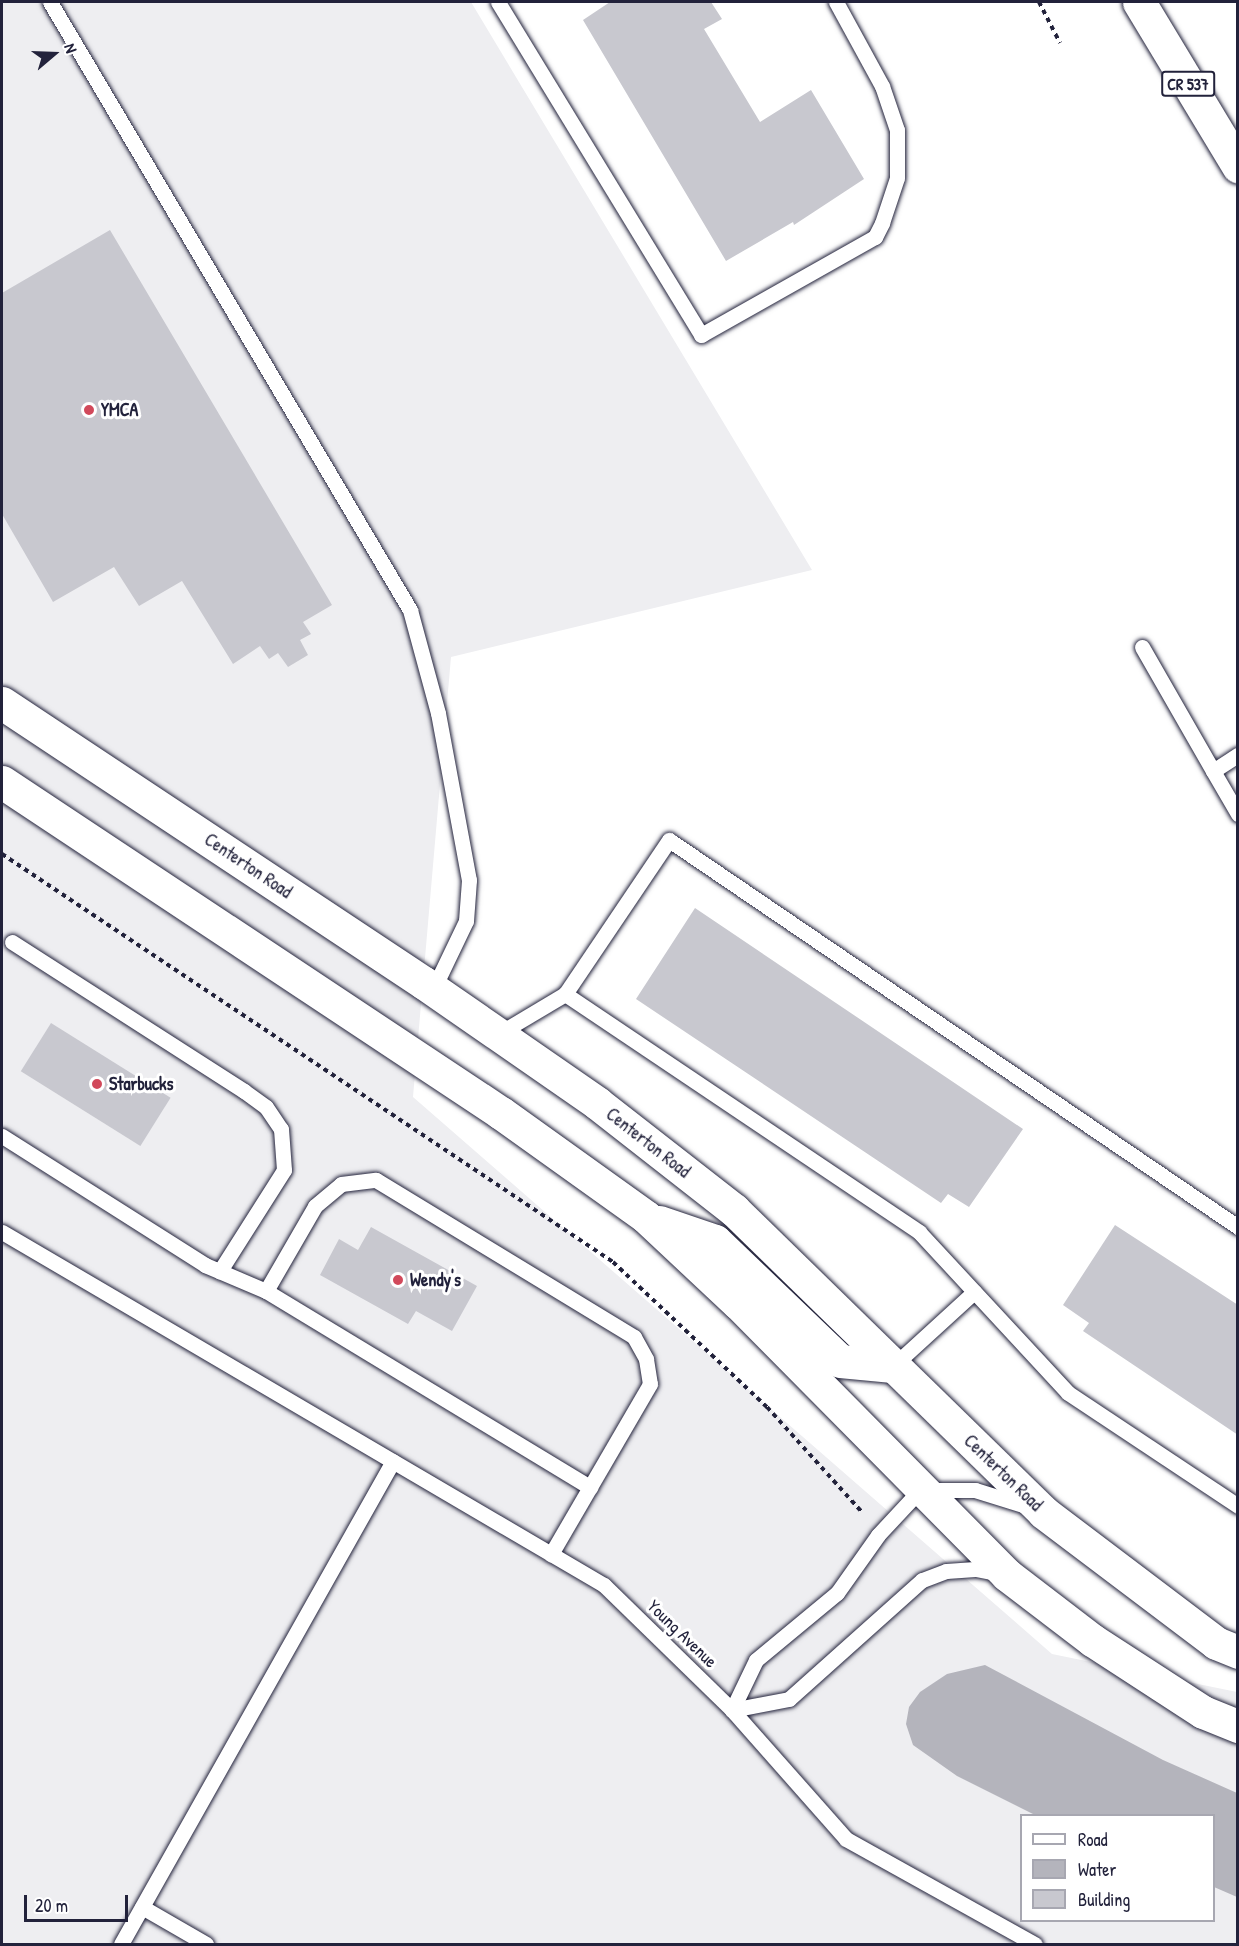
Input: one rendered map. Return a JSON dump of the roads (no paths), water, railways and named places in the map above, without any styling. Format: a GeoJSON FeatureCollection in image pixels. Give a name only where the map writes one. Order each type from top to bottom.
{"type":"FeatureCollection","features":[{"type":"Feature","properties":{"kind":"main road","name":"CR 537"},"geometry":{"type":"LineString","coordinates":[[1139,2],[1238,166]]}},
{"type":"Feature","properties":{"kind":"main road","name":"Centerton Road"},"geometry":{"type":"LineString","coordinates":[[2,703],[434,990],[597,1103],[734,1210],[1043,1512],[1216,1643],[1238,1652]]}},
{"type":"Feature","properties":{"kind":"main road"},"geometry":{"type":"LineString","coordinates":[[2,782],[501,1113],[646,1218],[738,1302],[920,1490],[1007,1575],[1092,1640],[1203,1712],[1238,1726]]}},
{"type":"Feature","properties":{"kind":"main road"},"geometry":{"type":"LineString","coordinates":[[646,1218],[715,1241],[840,1361],[893,1366]]}},
{"type":"Feature","properties":{"kind":"lane"},"geometry":{"type":"LineString","coordinates":[[50,2],[410,610],[438,713],[469,880],[466,921],[434,990]]}},
{"type":"Feature","properties":{"kind":"lane"},"geometry":{"type":"LineString","coordinates":[[498,2],[701,334],[875,237],[882,223],[897,178],[897,130],[882,86],[836,2]]}},
{"type":"Feature","properties":{"kind":"lane"},"geometry":{"type":"LineString","coordinates":[[1142,647],[1238,814]]}},
{"type":"Feature","properties":{"kind":"lane"},"geometry":{"type":"LineString","coordinates":[[1213,771],[1238,755]]}},
{"type":"Feature","properties":{"kind":"lane"},"geometry":{"type":"LineString","coordinates":[[498,1034],[565,994],[669,840],[1238,1227]]}},
{"type":"Feature","properties":{"kind":"lane"},"geometry":{"type":"LineString","coordinates":[[12,942],[251,1096],[266,1107],[282,1129],[284,1170],[220,1271]]}},
{"type":"Feature","properties":{"kind":"lane"},"geometry":{"type":"LineString","coordinates":[[565,994],[919,1232],[1068,1393],[1238,1506]]}},
{"type":"Feature","properties":{"kind":"lane"},"geometry":{"type":"LineString","coordinates":[[2,1136],[220,1271],[266,1291],[590,1487]]}},
{"type":"Feature","properties":{"kind":"lane"},"geometry":{"type":"LineString","coordinates":[[266,1291],[315,1206],[341,1184],[376,1180],[474,1237],[634,1337],[646,1359],[650,1384],[551,1554]]}},
{"type":"Feature","properties":{"kind":"lane","name":"Young Avenue"},"geometry":{"type":"LineString","coordinates":[[2,1232],[604,1585],[732,1710],[846,1839],[1035,1944]]}},
{"type":"Feature","properties":{"kind":"lane"},"geometry":{"type":"LineString","coordinates":[[893,1366],[974,1292]]}},
{"type":"Feature","properties":{"kind":"lane"},"geometry":{"type":"LineString","coordinates":[[121,1944],[393,1461]]}},
{"type":"Feature","properties":{"kind":"lane"},"geometry":{"type":"LineString","coordinates":[[732,1710],[756,1660],[837,1593],[878,1535],[920,1490],[975,1490],[1043,1512]]}},
{"type":"Feature","properties":{"kind":"lane"},"geometry":{"type":"LineString","coordinates":[[732,1710],[789,1699],[922,1580],[946,1571],[975,1569],[1007,1575]]}},
{"type":"Feature","properties":{"kind":"lane"},"geometry":{"type":"LineString","coordinates":[[142,1907],[206,1944]]}},
{"type":"Feature","properties":{"kind":"water"},"geometry":{"type":"Polygon","coordinates":[[[985,1665],[1163,1760],[1237,1793],[1237,1897],[1215,1887],[1215,1814],[1033,1814],[957,1776],[913,1745],[906,1724],[909,1707],[920,1692],[947,1674],[985,1665]]]}},
{"type":"Feature","properties":{"kind":"place","name":"YMCA"},"geometry":{"type":"Point","coordinates":[89,410]}},
{"type":"Feature","properties":{"kind":"place","name":"Starbucks"},"geometry":{"type":"Point","coordinates":[97,1084]}},
{"type":"Feature","properties":{"kind":"place","name":"Wendy's"},"geometry":{"type":"Point","coordinates":[398,1280]}}]}
